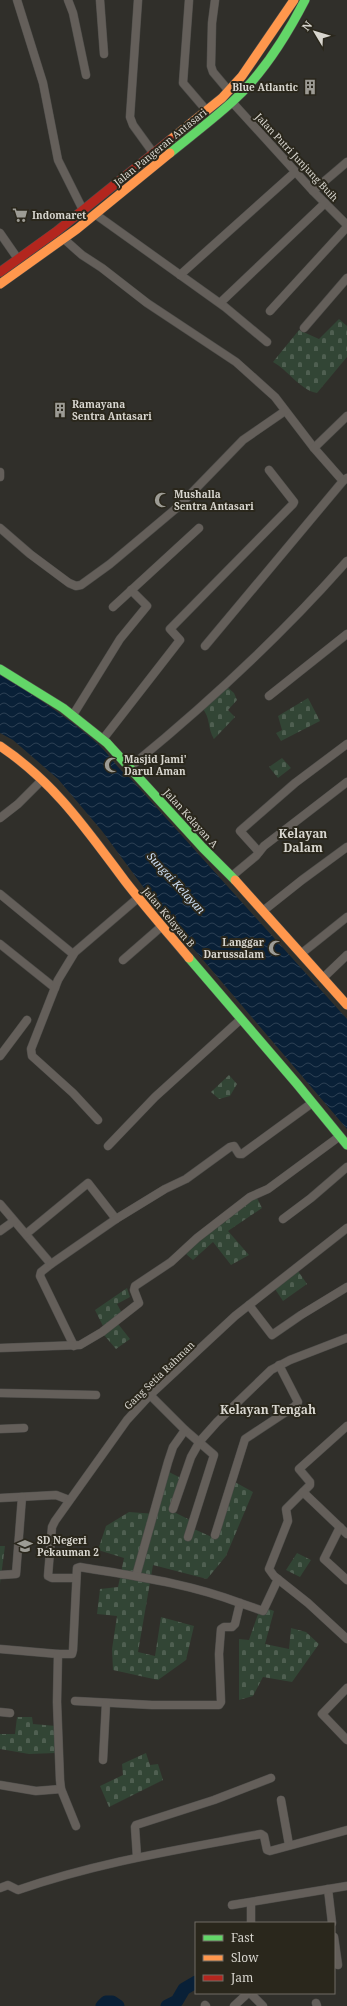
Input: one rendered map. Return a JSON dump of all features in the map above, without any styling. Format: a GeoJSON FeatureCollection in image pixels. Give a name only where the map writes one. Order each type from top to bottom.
{"type":"FeatureCollection","features":[{"type":"Feature","properties":{"kind":"main road","name":"Jalan Pangeran Antasari"},"geometry":{"type":"LineString","coordinates":[[0,272],[18,260],[154,154],[229,91],[280,23],[294,0]]}},
{"type":"Feature","properties":{"kind":"main road","name":"Jalan Pangeran Antasari"},"geometry":{"type":"LineString","coordinates":[[0,284],[64,239],[232,102],[255,76],[289,28],[306,0]]}},
{"type":"Feature","properties":{"kind":"main road"},"geometry":{"type":"LineString","coordinates":[[286,13],[295,19]]}},
{"type":"Feature","properties":{"kind":"main road"},"geometry":{"type":"LineString","coordinates":[[280,23],[289,28]]}},
{"type":"Feature","properties":{"kind":"main road"},"geometry":{"type":"LineString","coordinates":[[114,185],[121,194]]}},
{"type":"Feature","properties":{"kind":"main road","name":"Jalan Kelayan A"},"geometry":{"type":"LineString","coordinates":[[0,669],[27,684],[72,715],[103,739],[212,858],[232,876],[347,1005]]}},
{"type":"Feature","properties":{"kind":"main road","name":"Jalan Kelayan B"},"geometry":{"type":"LineString","coordinates":[[0,746],[42,780],[66,804],[138,898],[347,1145]]}},
{"type":"Feature","properties":{"kind":"street"},"geometry":{"type":"LineString","coordinates":[[17,0],[43,83],[58,160],[83,210]]}},
{"type":"Feature","properties":{"kind":"street"},"geometry":{"type":"LineString","coordinates":[[68,0],[73,13],[86,75]]}},
{"type":"Feature","properties":{"kind":"street"},"geometry":{"type":"LineString","coordinates":[[100,0],[104,54]]}},
{"type":"Feature","properties":{"kind":"street"},"geometry":{"type":"LineString","coordinates":[[138,0],[130,117],[133,125],[154,154]]}},
{"type":"Feature","properties":{"kind":"street"},"geometry":{"type":"LineString","coordinates":[[189,0],[183,82],[206,111]]}},
{"type":"Feature","properties":{"kind":"street"},"geometry":{"type":"LineString","coordinates":[[215,0],[212,23],[211,66],[213,72],[229,91]]}},
{"type":"Feature","properties":{"kind":"street","name":"Jalan Putri Junjung Buih"},"geometry":{"type":"LineString","coordinates":[[232,102],[295,172],[347,225]]}},
{"type":"Feature","properties":{"kind":"street"},"geometry":{"type":"LineString","coordinates":[[313,191],[347,162]]}},
{"type":"Feature","properties":{"kind":"street"},"geometry":{"type":"LineString","coordinates":[[180,275],[295,172]]}},
{"type":"Feature","properties":{"kind":"street"},"geometry":{"type":"LineString","coordinates":[[220,303],[325,203]]}},
{"type":"Feature","properties":{"kind":"street"},"geometry":{"type":"LineString","coordinates":[[95,214],[220,303],[267,342]]}},
{"type":"Feature","properties":{"kind":"street"},"geometry":{"type":"LineString","coordinates":[[270,311],[347,225]]}},
{"type":"Feature","properties":{"kind":"street"},"geometry":{"type":"LineString","coordinates":[[0,233],[18,260]]}},
{"type":"Feature","properties":{"kind":"street"},"geometry":{"type":"LineString","coordinates":[[64,239],[82,255],[147,303],[236,362],[275,397],[314,448],[345,479],[204,646]]}},
{"type":"Feature","properties":{"kind":"street"},"geometry":{"type":"LineString","coordinates":[[304,328],[347,278]]}},
{"type":"Feature","properties":{"kind":"street"},"geometry":{"type":"LineString","coordinates":[[0,528],[30,554],[69,583],[76,586],[81,585],[110,564],[178,506],[243,440],[285,411]]}},
{"type":"Feature","properties":{"kind":"street"},"geometry":{"type":"LineString","coordinates":[[314,448],[347,416]]}},
{"type":"Feature","properties":{"kind":"street"},"geometry":{"type":"LineString","coordinates":[[103,739],[180,640],[170,629],[293,504],[294,502],[269,470]]}},
{"type":"Feature","properties":{"kind":"street"},"geometry":{"type":"LineString","coordinates":[[0,472],[0,477]]}},
{"type":"Feature","properties":{"kind":"street"},"geometry":{"type":"LineString","coordinates":[[113,607],[199,528]]}},
{"type":"Feature","properties":{"kind":"street"},"geometry":{"type":"LineString","coordinates":[[130,767],[196,713],[287,626],[347,561]]}},
{"type":"Feature","properties":{"kind":"street"},"geometry":{"type":"LineString","coordinates":[[72,715],[120,639],[148,605],[131,590]]}},
{"type":"Feature","properties":{"kind":"street"},"geometry":{"type":"LineString","coordinates":[[269,696],[347,634]]}},
{"type":"Feature","properties":{"kind":"street"},"geometry":{"type":"LineString","coordinates":[[259,852],[240,831],[295,783],[347,744]]}},
{"type":"Feature","properties":{"kind":"street"},"geometry":{"type":"LineString","coordinates":[[0,818],[18,804],[42,780]]}},
{"type":"Feature","properties":{"kind":"street"},"geometry":{"type":"LineString","coordinates":[[232,876],[321,801],[347,782]]}},
{"type":"Feature","properties":{"kind":"street"},"geometry":{"type":"LineString","coordinates":[[263,911],[347,847]]}},
{"type":"Feature","properties":{"kind":"street"},"geometry":{"type":"LineString","coordinates":[[0,894],[73,954]]}},
{"type":"Feature","properties":{"kind":"street"},"geometry":{"type":"LineString","coordinates":[[98,1120],[31,1054],[55,988],[73,954],[138,898]]}},
{"type":"Feature","properties":{"kind":"street"},"geometry":{"type":"LineString","coordinates":[[302,953],[347,917]]}},
{"type":"Feature","properties":{"kind":"street"},"geometry":{"type":"LineString","coordinates":[[123,960],[162,926]]}},
{"type":"Feature","properties":{"kind":"street"},"geometry":{"type":"LineString","coordinates":[[0,944],[55,988]]}},
{"type":"Feature","properties":{"kind":"street"},"geometry":{"type":"LineString","coordinates":[[323,978],[347,955]]}},
{"type":"Feature","properties":{"kind":"street"},"geometry":{"type":"LineString","coordinates":[[108,1146],[155,1097],[241,1019]]}},
{"type":"Feature","properties":{"kind":"street"},"geometry":{"type":"LineString","coordinates":[[0,1056],[28,1020]]}},
{"type":"Feature","properties":{"kind":"street"},"geometry":{"type":"LineString","coordinates":[[74,1346],[40,1276],[41,1272],[116,1219],[165,1189],[186,1179],[232,1146],[239,1154],[242,1154],[312,1103]]}},
{"type":"Feature","properties":{"kind":"street"},"geometry":{"type":"LineString","coordinates":[[0,1348],[74,1346],[90,1339],[138,1303],[134,1290],[135,1286],[171,1262],[197,1238],[250,1197],[268,1189],[340,1136]]}},
{"type":"Feature","properties":{"kind":"street"},"geometry":{"type":"LineString","coordinates":[[283,1219],[311,1198],[347,1167]]}},
{"type":"Feature","properties":{"kind":"street"},"geometry":{"type":"LineString","coordinates":[[26,1234],[88,1182],[116,1219]]}},
{"type":"Feature","properties":{"kind":"street"},"geometry":{"type":"LineString","coordinates":[[0,1204],[51,1264]]}},
{"type":"Feature","properties":{"kind":"street"},"geometry":{"type":"LineString","coordinates":[[0,1231],[14,1221]]}},
{"type":"Feature","properties":{"kind":"street","name":"Gang Setia Rahman"},"geometry":{"type":"LineString","coordinates":[[76,1578],[52,1578],[48,1576],[52,1527],[69,1500],[127,1420],[150,1395],[235,1316],[347,1228]]}},
{"type":"Feature","properties":{"kind":"street"},"geometry":{"type":"LineString","coordinates":[[249,1305],[272,1335],[300,1315],[347,1287]]}},
{"type":"Feature","properties":{"kind":"street"},"geometry":{"type":"LineString","coordinates":[[174,1509],[186,1468],[200,1441],[256,1384],[279,1366],[347,1338]]}},
{"type":"Feature","properties":{"kind":"street"},"geometry":{"type":"LineString","coordinates":[[215,1535],[245,1439],[297,1404],[297,1398],[279,1366]]}},
{"type":"Feature","properties":{"kind":"street"},"geometry":{"type":"LineString","coordinates":[[0,1393],[96,1395]]}},
{"type":"Feature","properties":{"kind":"street"},"geometry":{"type":"LineString","coordinates":[[150,1395],[186,1430],[211,1451],[214,1456],[207,1473],[188,1537]]}},
{"type":"Feature","properties":{"kind":"street"},"geometry":{"type":"LineString","coordinates":[[347,1426],[301,1465],[300,1470],[310,1484],[286,1509],[288,1521],[269,1566],[270,1572],[332,1623],[347,1639]]}},
{"type":"Feature","properties":{"kind":"street"},"geometry":{"type":"LineString","coordinates":[[0,1429],[24,1428]]}},
{"type":"Feature","properties":{"kind":"street"},"geometry":{"type":"LineString","coordinates":[[136,1576],[168,1462],[174,1447],[186,1430]]}},
{"type":"Feature","properties":{"kind":"street"},"geometry":{"type":"LineString","coordinates":[[303,1492],[347,1534]]}},
{"type":"Feature","properties":{"kind":"street"},"geometry":{"type":"LineString","coordinates":[[0,1498],[56,1495],[69,1500]]}},
{"type":"Feature","properties":{"kind":"street"},"geometry":{"type":"LineString","coordinates":[[0,1575],[16,1574],[22,1497]]}},
{"type":"Feature","properties":{"kind":"street"},"geometry":{"type":"LineString","coordinates":[[340,1527],[324,1559],[347,1580]]}},
{"type":"Feature","properties":{"kind":"street"},"geometry":{"type":"LineString","coordinates":[[0,1649],[58,1654],[73,1653],[76,1578],[77,1569],[80,1567],[136,1576],[194,1588],[263,1611],[278,1579]]}},
{"type":"Feature","properties":{"kind":"street"},"geometry":{"type":"LineString","coordinates":[[75,1701],[219,1706],[221,1702],[219,1654],[220,1630],[222,1627],[232,1627],[235,1624],[240,1603]]}},
{"type":"Feature","properties":{"kind":"street"},"geometry":{"type":"LineString","coordinates":[[58,1654],[57,1702],[61,1789],[76,1826]]}},
{"type":"Feature","properties":{"kind":"street"},"geometry":{"type":"LineString","coordinates":[[347,1688],[322,1714],[347,1740]]}},
{"type":"Feature","properties":{"kind":"street"},"geometry":{"type":"LineString","coordinates":[[103,1760],[106,1703]]}},
{"type":"Feature","properties":{"kind":"street"},"geometry":{"type":"LineString","coordinates":[[0,1712],[10,1714]]}},
{"type":"Feature","properties":{"kind":"street"},"geometry":{"type":"LineString","coordinates":[[137,1857],[136,1825],[214,1800],[270,1778]]}},
{"type":"Feature","properties":{"kind":"street"},"geometry":{"type":"LineString","coordinates":[[0,1785],[36,1790],[61,1789]]}},
{"type":"Feature","properties":{"kind":"street"},"geometry":{"type":"LineString","coordinates":[[281,1800],[289,1845]]}},
{"type":"Feature","properties":{"kind":"street"},"geometry":{"type":"LineString","coordinates":[[0,1888],[8,1885],[18,1890],[64,1874],[137,1857],[261,1834],[264,1836],[268,1851],[347,1830]]}},
{"type":"Feature","properties":{"kind":"street"},"geometry":{"type":"LineString","coordinates":[[232,1905],[347,1886]]}},
{"type":"Feature","properties":{"kind":"street"},"geometry":{"type":"LineString","coordinates":[[328,1889],[332,1922]]}},
{"type":"Feature","properties":{"kind":"street"},"geometry":{"type":"LineString","coordinates":[[251,1903],[251,1922]]}},
{"type":"Feature","properties":{"kind":"street"},"geometry":{"type":"LineString","coordinates":[[335,1944],[338,1965]]}},
{"type":"Feature","properties":{"kind":"street"},"geometry":{"type":"LineString","coordinates":[[234,2006],[248,1994]]}},
{"type":"Feature","properties":{"kind":"street"},"geometry":{"type":"LineString","coordinates":[[250,1994],[263,2006]]}},
{"type":"Feature","properties":{"kind":"green space"},"geometry":{"type":"Polygon","coordinates":[[[339,319],[347,326],[347,357],[317,393],[305,388],[273,362],[299,330],[319,339],[339,319]]]}},
{"type":"Feature","properties":{"kind":"green space"},"geometry":{"type":"Polygon","coordinates":[[[226,686],[234,693],[237,700],[228,710],[235,717],[214,739],[210,731],[207,716],[202,708],[226,686]]]}},
{"type":"Feature","properties":{"kind":"green space"},"geometry":{"type":"Polygon","coordinates":[[[308,698],[320,721],[281,741],[276,733],[282,730],[278,716],[308,698]]]}},
{"type":"Feature","properties":{"kind":"green space"},"geometry":{"type":"Polygon","coordinates":[[[282,758],[291,768],[278,778],[269,767],[282,758]]]}},
{"type":"Feature","properties":{"kind":"green space"},"geometry":{"type":"Polygon","coordinates":[[[229,1075],[237,1084],[230,1096],[219,1099],[211,1092],[229,1075]]]}},
{"type":"Feature","properties":{"kind":"green space"},"geometry":{"type":"Polygon","coordinates":[[[256,1196],[262,1208],[228,1231],[249,1255],[231,1265],[213,1242],[193,1260],[186,1254],[195,1245],[256,1196]]]}},
{"type":"Feature","properties":{"kind":"green space"},"geometry":{"type":"Polygon","coordinates":[[[298,1271],[307,1284],[283,1301],[275,1289],[298,1271]]]}},
{"type":"Feature","properties":{"kind":"green space"},"geometry":{"type":"Polygon","coordinates":[[[127,1288],[130,1297],[117,1304],[122,1313],[115,1320],[130,1339],[116,1349],[104,1335],[103,1326],[95,1310],[127,1288]]]}},
{"type":"Feature","properties":{"kind":"green space"},"geometry":{"type":"Polygon","coordinates":[[[167,1471],[181,1478],[170,1510],[190,1520],[194,1529],[214,1538],[233,1481],[253,1492],[226,1556],[207,1579],[153,1565],[138,1652],[155,1656],[161,1617],[194,1626],[186,1660],[158,1680],[113,1670],[112,1649],[117,1616],[97,1614],[100,1589],[118,1587],[124,1558],[98,1550],[106,1526],[129,1512],[156,1514],[167,1471]]]}},
{"type":"Feature","properties":{"kind":"green space"},"geometry":{"type":"Polygon","coordinates":[[[0,1546],[5,1546],[0,1584],[0,1546]]]}},
{"type":"Feature","properties":{"kind":"green space"},"geometry":{"type":"Polygon","coordinates":[[[297,1553],[311,1560],[300,1577],[286,1570],[297,1553]]]}},
{"type":"Feature","properties":{"kind":"green space"},"geometry":{"type":"Polygon","coordinates":[[[266,1608],[274,1611],[265,1644],[289,1649],[291,1628],[306,1632],[319,1644],[292,1682],[263,1677],[253,1696],[239,1700],[239,1639],[249,1640],[258,1614],[263,1612],[266,1608]]]}},
{"type":"Feature","properties":{"kind":"green space"},"geometry":{"type":"Polygon","coordinates":[[[17,1717],[32,1717],[33,1724],[56,1726],[56,1753],[29,1754],[0,1749],[0,1734],[15,1734],[17,1717]]]}},
{"type":"Feature","properties":{"kind":"green space"},"geometry":{"type":"Polygon","coordinates":[[[146,1753],[150,1765],[158,1764],[163,1780],[109,1807],[100,1786],[123,1775],[122,1764],[146,1753]]]}},
{"type":"Feature","properties":{"kind":"water","name":"Sungai Kelayan"},"geometry":{"type":"Polygon","coordinates":[[[0,675],[64,716],[103,749],[347,1019],[347,1129],[158,907],[102,831],[58,779],[13,740],[0,733],[0,675]]]}},
{"type":"Feature","properties":{"kind":"waterway"},"geometry":{"type":"LineString","coordinates":[[167,2006],[177,2001],[184,1989],[195,1983]]}},
{"type":"Feature","properties":{"kind":"waterway"},"geometry":{"type":"LineString","coordinates":[[102,2006],[106,2002],[112,2002],[118,2006]]}},
{"type":"Feature","properties":{"kind":"traffic: fast"},"geometry":{"type":"LineString","coordinates":[[170,153],[224,109],[254,79],[282,41],[305,0]]}},
{"type":"Feature","properties":{"kind":"traffic: fast"},"geometry":{"type":"LineString","coordinates":[[0,669],[63,708],[107,743],[203,848],[235,880]]}},
{"type":"Feature","properties":{"kind":"traffic: fast"},"geometry":{"type":"LineString","coordinates":[[189,958],[347,1145]]}},
{"type":"Feature","properties":{"kind":"traffic: slow"},"geometry":{"type":"LineString","coordinates":[[170,140],[222,98],[242,76],[294,0]]}},
{"type":"Feature","properties":{"kind":"traffic: slow"},"geometry":{"type":"LineString","coordinates":[[0,284],[77,229],[170,153]]}},
{"type":"Feature","properties":{"kind":"traffic: slow"},"geometry":{"type":"LineString","coordinates":[[0,746],[20,760],[53,791],[83,825],[133,891],[189,958]]}},
{"type":"Feature","properties":{"kind":"traffic: slow"},"geometry":{"type":"LineString","coordinates":[[235,880],[347,1005]]}},
{"type":"Feature","properties":{"kind":"traffic: jam"},"geometry":{"type":"LineString","coordinates":[[0,272],[57,231],[170,140]]}},
{"type":"Feature","properties":{"kind":"place","name":"Blue Atlantic"},"geometry":{"type":"Point","coordinates":[310,87]}},
{"type":"Feature","properties":{"kind":"place","name":"Indomaret"},"geometry":{"type":"Point","coordinates":[20,215]}},
{"type":"Feature","properties":{"kind":"place","name":"Ramayana Sentra Antasari"},"geometry":{"type":"Point","coordinates":[60,410]}},
{"type":"Feature","properties":{"kind":"place","name":"Mushalla Sentra Antasari"},"geometry":{"type":"Point","coordinates":[162,500]}},
{"type":"Feature","properties":{"kind":"place","name":"Masjid Jami' Darul Aman"},"geometry":{"type":"Point","coordinates":[112,765]}},
{"type":"Feature","properties":{"kind":"place","name":"Langgar Darussalam"},"geometry":{"type":"Point","coordinates":[276,948]}},
{"type":"Feature","properties":{"kind":"place","name":"SD Negeri Pekauman 2"},"geometry":{"type":"Point","coordinates":[25,1546]}},
{"type":"Feature","properties":{"kind":"district","name":"Kelayan Dalam"},"geometry":{"type":"Point","coordinates":[303,841]}},
{"type":"Feature","properties":{"kind":"district","name":"Kelayan Tengah"},"geometry":{"type":"Point","coordinates":[268,1410]}}]}
